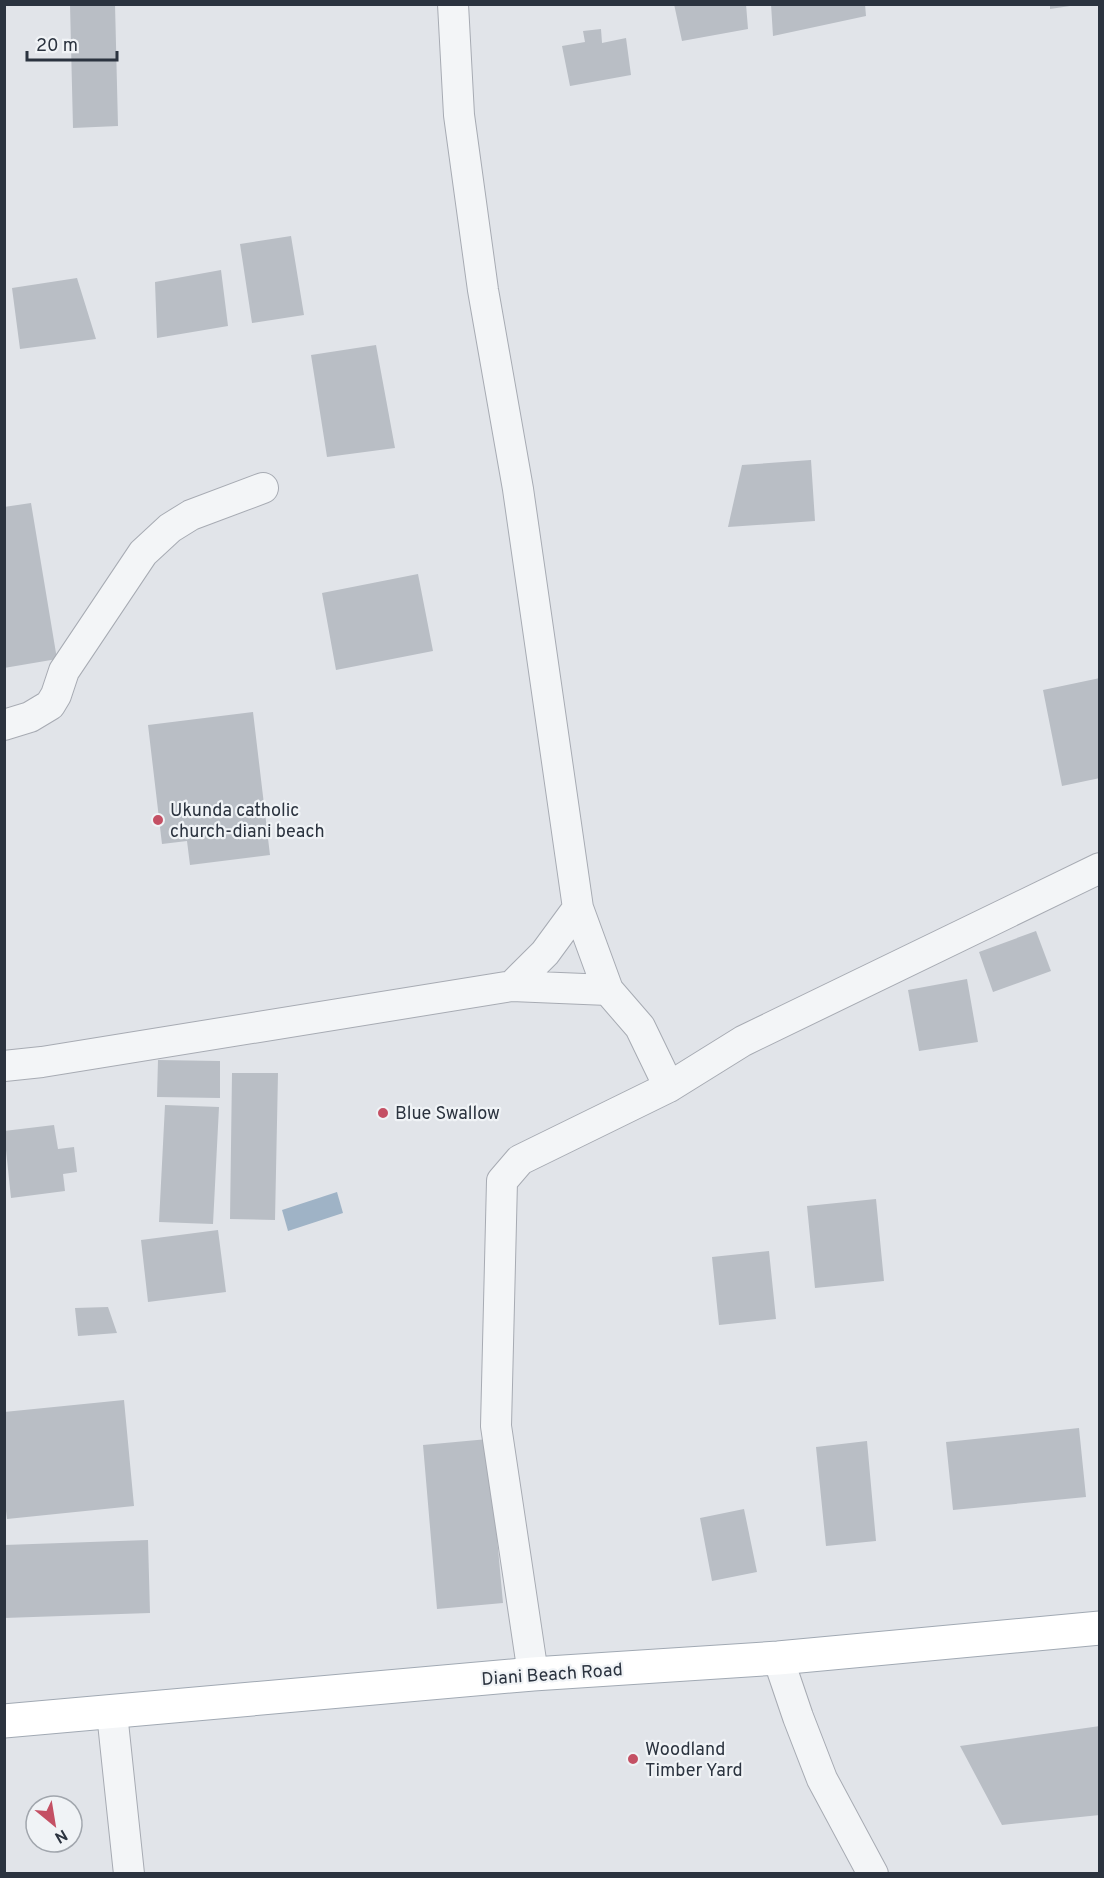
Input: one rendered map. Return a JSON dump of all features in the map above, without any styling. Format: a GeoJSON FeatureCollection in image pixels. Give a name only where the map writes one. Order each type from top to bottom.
{"type":"FeatureCollection","features":[{"type":"Feature","properties":{"kind":"main road","name":"Diani Beach Road"},"geometry":{"type":"LineString","coordinates":[[4,1721],[533,1674],[778,1658],[1100,1628]]}},
{"type":"Feature","properties":{"kind":"street"},"geometry":{"type":"LineString","coordinates":[[453,4],[459,115],[475,231],[518,489],[578,908],[608,990],[640,1027],[669,1086]]}},
{"type":"Feature","properties":{"kind":"street"},"geometry":{"type":"LineString","coordinates":[[4,725],[30,717],[50,705],[64,671],[143,552],[170,528],[191,515],[263,488]]}},
{"type":"Feature","properties":{"kind":"street"},"geometry":{"type":"LineString","coordinates":[[533,1674],[496,1426],[502,1181],[520,1160],[669,1086],[743,1041],[1100,868]]}},
{"type":"Feature","properties":{"kind":"street"},"geometry":{"type":"LineString","coordinates":[[512,986],[545,953],[578,908]]}},
{"type":"Feature","properties":{"kind":"street"},"geometry":{"type":"LineString","coordinates":[[4,1066],[54,1060],[512,986],[608,990]]}},
{"type":"Feature","properties":{"kind":"street"},"geometry":{"type":"LineString","coordinates":[[778,1658],[822,1779],[873,1874]]}},
{"type":"Feature","properties":{"kind":"street"},"geometry":{"type":"LineString","coordinates":[[112,1713],[129,1874]]}},
{"type":"Feature","properties":{"kind":"water"},"geometry":{"type":"Polygon","coordinates":[[[337,1192],[343,1213],[288,1231],[282,1210],[337,1192]]]}},
{"type":"Feature","properties":{"kind":"building"},"geometry":{"type":"Polygon","coordinates":[[[70,4],[115,4],[118,126],[73,128],[70,4]]]}},
{"type":"Feature","properties":{"kind":"building"},"geometry":{"type":"Polygon","coordinates":[[[674,4],[746,4],[748,29],[682,41],[674,4]]]}},
{"type":"Feature","properties":{"kind":"building"},"geometry":{"type":"Polygon","coordinates":[[[771,4],[865,4],[866,16],[773,36],[771,4]]]}},
{"type":"Feature","properties":{"kind":"building"},"geometry":{"type":"Polygon","coordinates":[[[1050,4],[1070,4],[1070,6],[1050,9],[1050,4]]]}},
{"type":"Feature","properties":{"kind":"building"},"geometry":{"type":"Polygon","coordinates":[[[601,29],[602,43],[626,38],[631,75],[570,86],[562,46],[585,42],[583,31],[601,29]]]}},
{"type":"Feature","properties":{"kind":"building"},"geometry":{"type":"Polygon","coordinates":[[[291,236],[304,315],[252,323],[240,244],[291,236]]]}},
{"type":"Feature","properties":{"kind":"building"},"geometry":{"type":"Polygon","coordinates":[[[221,270],[228,326],[157,338],[155,282],[221,270]]]}},
{"type":"Feature","properties":{"kind":"building"},"geometry":{"type":"Polygon","coordinates":[[[77,278],[96,339],[20,349],[12,288],[77,278]]]}},
{"type":"Feature","properties":{"kind":"building"},"geometry":{"type":"Polygon","coordinates":[[[376,345],[395,448],[327,457],[311,355],[376,345]]]}},
{"type":"Feature","properties":{"kind":"building"},"geometry":{"type":"Polygon","coordinates":[[[811,460],[815,521],[728,527],[742,465],[811,460]]]}},
{"type":"Feature","properties":{"kind":"building"},"geometry":{"type":"Polygon","coordinates":[[[31,503],[57,659],[4,668],[4,507],[31,503]]]}},
{"type":"Feature","properties":{"kind":"building"},"geometry":{"type":"Polygon","coordinates":[[[418,574],[433,651],[336,670],[322,593],[418,574]]]}},
{"type":"Feature","properties":{"kind":"building"},"geometry":{"type":"Polygon","coordinates":[[[1100,678],[1100,778],[1062,786],[1043,690],[1100,678]]]}},
{"type":"Feature","properties":{"kind":"building"},"geometry":{"type":"Polygon","coordinates":[[[253,712],[270,855],[190,865],[187,841],[162,844],[148,725],[253,712]]]}},
{"type":"Feature","properties":{"kind":"building"},"geometry":{"type":"Polygon","coordinates":[[[1036,931],[1051,971],[993,992],[979,952],[1036,931]]]}},
{"type":"Feature","properties":{"kind":"building"},"geometry":{"type":"Polygon","coordinates":[[[967,979],[978,1042],[919,1051],[908,990],[967,979]]]}},
{"type":"Feature","properties":{"kind":"building"},"geometry":{"type":"Polygon","coordinates":[[[158,1060],[220,1061],[220,1098],[157,1097],[158,1060]]]}},
{"type":"Feature","properties":{"kind":"building"},"geometry":{"type":"Polygon","coordinates":[[[232,1073],[278,1073],[275,1220],[230,1219],[232,1073]]]}},
{"type":"Feature","properties":{"kind":"building"},"geometry":{"type":"Polygon","coordinates":[[[165,1105],[219,1107],[213,1224],[159,1222],[165,1105]]]}},
{"type":"Feature","properties":{"kind":"building"},"geometry":{"type":"Polygon","coordinates":[[[54,1125],[58,1149],[74,1147],[77,1172],[63,1174],[65,1191],[11,1198],[4,1131],[54,1125]]]}},
{"type":"Feature","properties":{"kind":"building"},"geometry":{"type":"Polygon","coordinates":[[[876,1199],[884,1281],[815,1288],[807,1206],[876,1199]]]}},
{"type":"Feature","properties":{"kind":"building"},"geometry":{"type":"Polygon","coordinates":[[[218,1230],[226,1292],[148,1302],[141,1240],[218,1230]]]}},
{"type":"Feature","properties":{"kind":"building"},"geometry":{"type":"Polygon","coordinates":[[[769,1251],[776,1319],[719,1325],[712,1257],[769,1251]]]}},
{"type":"Feature","properties":{"kind":"building"},"geometry":{"type":"Polygon","coordinates":[[[108,1307],[117,1333],[78,1336],[75,1308],[108,1307]]]}},
{"type":"Feature","properties":{"kind":"building"},"geometry":{"type":"Polygon","coordinates":[[[124,1400],[134,1506],[7,1519],[4,1495],[4,1412],[124,1400]]]}},
{"type":"Feature","properties":{"kind":"building"},"geometry":{"type":"Polygon","coordinates":[[[1079,1428],[1086,1497],[953,1510],[946,1442],[1079,1428]]]}},
{"type":"Feature","properties":{"kind":"building"},"geometry":{"type":"Polygon","coordinates":[[[488,1439],[503,1603],[437,1609],[423,1445],[488,1439]]]}},
{"type":"Feature","properties":{"kind":"building"},"geometry":{"type":"Polygon","coordinates":[[[867,1441],[876,1541],[826,1546],[816,1447],[867,1441]]]}},
{"type":"Feature","properties":{"kind":"building"},"geometry":{"type":"Polygon","coordinates":[[[744,1509],[757,1572],[712,1581],[700,1518],[744,1509]]]}},
{"type":"Feature","properties":{"kind":"building"},"geometry":{"type":"Polygon","coordinates":[[[148,1540],[150,1613],[4,1618],[4,1545],[148,1540]]]}},
{"type":"Feature","properties":{"kind":"building"},"geometry":{"type":"Polygon","coordinates":[[[1100,1726],[1100,1815],[1002,1825],[960,1746],[1100,1726]]]}},
{"type":"Feature","properties":{"kind":"place","name":"Ukunda catholic church-diani beach"},"geometry":{"type":"Point","coordinates":[158,820]}},
{"type":"Feature","properties":{"kind":"place","name":"Blue Swallow"},"geometry":{"type":"Point","coordinates":[383,1113]}},
{"type":"Feature","properties":{"kind":"place","name":"Woodland Timber Yard"},"geometry":{"type":"Point","coordinates":[633,1759]}}]}
